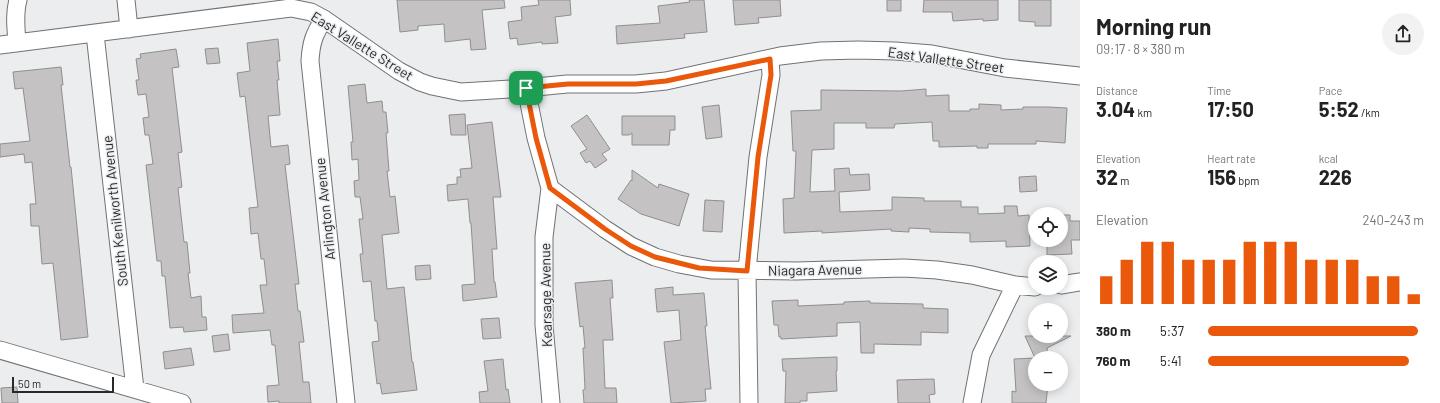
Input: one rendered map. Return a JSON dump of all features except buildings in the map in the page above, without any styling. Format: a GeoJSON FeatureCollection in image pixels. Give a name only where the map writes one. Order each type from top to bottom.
{"type":"FeatureCollection","features":[{"type":"Feature","properties":{"kind":"street"},"geometry":{"type":"LineString","coordinates":[[17,43],[15,24],[18,0]]}},
{"type":"Feature","properties":{"kind":"street"},"geometry":{"type":"LineString","coordinates":[[126,0],[129,28]]}},
{"type":"Feature","properties":{"kind":"street","name":"East Vallette Street"},"geometry":{"type":"LineString","coordinates":[[0,45],[291,8],[311,12],[324,19],[399,71],[420,82],[461,92],[568,84],[636,84],[666,81],[780,56],[858,50],[932,54],[1005,68],[1080,76]]}},
{"type":"Feature","properties":{"kind":"street","name":"Arlington Avenue"},"geometry":{"type":"LineString","coordinates":[[324,19],[311,44],[310,61],[346,403]]}},
{"type":"Feature","properties":{"kind":"street","name":"South Kenilworth Avenue"},"geometry":{"type":"LineString","coordinates":[[95,34],[135,389]]}},
{"type":"Feature","properties":{"kind":"street"},"geometry":{"type":"LineString","coordinates":[[750,403],[747,271],[758,157],[771,75],[770,59]]}},
{"type":"Feature","properties":{"kind":"street"},"geometry":{"type":"LineString","coordinates":[[526,88],[536,138],[550,188]]}},
{"type":"Feature","properties":{"kind":"street","name":"Niagara Avenue"},"geometry":{"type":"LineString","coordinates":[[550,188],[605,229],[631,246],[655,257],[699,268],[747,271],[841,271],[904,268],[937,270],[972,275],[1015,285],[1028,286]]}},
{"type":"Feature","properties":{"kind":"street","name":"Kearsage Avenue"},"geometry":{"type":"LineString","coordinates":[[550,188],[544,237],[544,325],[551,403]]}},
{"type":"Feature","properties":{"kind":"street"},"geometry":{"type":"LineString","coordinates":[[1068,284],[1080,282]]}},
{"type":"Feature","properties":{"kind":"street"},"geometry":{"type":"LineString","coordinates":[[972,403],[980,355],[1015,285]]}},
{"type":"Feature","properties":{"kind":"street"},"geometry":{"type":"LineString","coordinates":[[0,350],[182,403]]}},
{"type":"Feature","properties":{"kind":"route"},"geometry":{"type":"LineString","coordinates":[[770,59],[771,75],[758,157],[747,271],[711,270],[679,264],[655,257],[631,246],[605,229],[550,188],[536,138],[526,88],[568,84],[636,84],[666,81],[770,59]]}}]}
